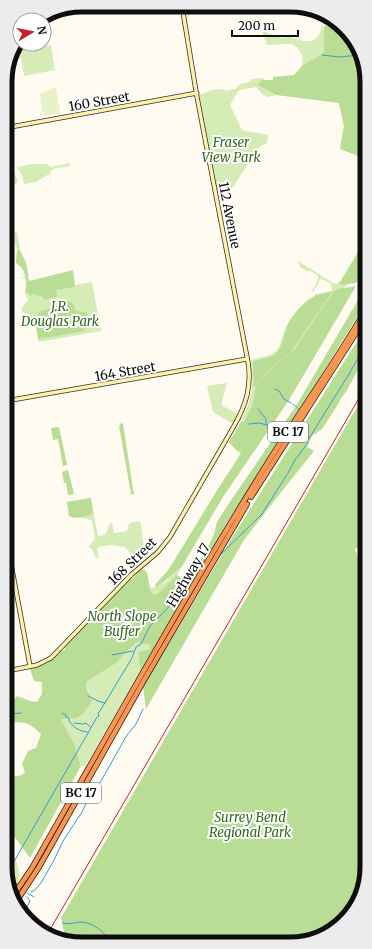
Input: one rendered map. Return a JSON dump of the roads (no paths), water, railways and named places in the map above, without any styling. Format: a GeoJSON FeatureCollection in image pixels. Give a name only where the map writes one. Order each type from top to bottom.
{"type":"FeatureCollection","features":[{"type":"Feature","properties":{"kind":"highway","name":"Highway 17"},"geometry":{"type":"LineString","coordinates":[[16,891],[32,868],[270,459],[360,318]]}},
{"type":"Feature","properties":{"kind":"highway","name":"Highway 17"},"geometry":{"type":"LineString","coordinates":[[215,555],[360,327]]}},
{"type":"Feature","properties":{"kind":"highway","name":"Highway 17"},"geometry":{"type":"LineString","coordinates":[[19,897],[39,867],[141,681]]}},
{"type":"Feature","properties":{"kind":"street","name":"112 Avenue"},"geometry":{"type":"LineString","coordinates":[[183,12],[250,379],[243,409],[234,426]]}},
{"type":"Feature","properties":{"kind":"street","name":"160 Street"},"geometry":{"type":"LineString","coordinates":[[12,127],[197,93]]}},
{"type":"Feature","properties":{"kind":"street","name":"164 Street"},"geometry":{"type":"LineString","coordinates":[[12,401],[247,359]]}},
{"type":"Feature","properties":{"kind":"street","name":"168 Street"},"geometry":{"type":"LineString","coordinates":[[12,670],[44,663],[51,658],[132,574],[158,552],[170,537],[234,426]]}},
{"type":"Feature","properties":{"kind":"street"},"geometry":{"type":"LineString","coordinates":[[12,573],[30,666]]}},
{"type":"Feature","properties":{"kind":"waterway"},"geometry":{"type":"LineString","coordinates":[[322,55],[339,57],[355,55]]}},
{"type":"Feature","properties":{"kind":"waterway"},"geometry":{"type":"LineString","coordinates":[[218,557],[262,514],[295,460],[307,444],[360,355]]}},
{"type":"Feature","properties":{"kind":"waterway"},"geometry":{"type":"LineString","coordinates":[[275,389],[279,391],[284,399],[291,403]]}},
{"type":"Feature","properties":{"kind":"waterway"},"geometry":{"type":"LineString","coordinates":[[293,404],[300,410]]}},
{"type":"Feature","properties":{"kind":"waterway"},"geometry":{"type":"LineString","coordinates":[[258,409],[266,419],[266,425]]}},
{"type":"Feature","properties":{"kind":"waterway"},"geometry":{"type":"LineString","coordinates":[[249,424],[259,423],[275,427]]}},
{"type":"Feature","properties":{"kind":"waterway"},"geometry":{"type":"LineString","coordinates":[[277,428],[285,431]]}},
{"type":"Feature","properties":{"kind":"waterway"},"geometry":{"type":"LineString","coordinates":[[296,436],[307,440]]}},
{"type":"Feature","properties":{"kind":"waterway"},"geometry":{"type":"LineString","coordinates":[[12,865],[97,717],[99,716],[98,713],[132,658],[136,647],[141,644],[150,626],[193,582]]}},
{"type":"Feature","properties":{"kind":"waterway"},"geometry":{"type":"LineString","coordinates":[[112,655],[133,651]]}},
{"type":"Feature","properties":{"kind":"waterway"},"geometry":{"type":"LineString","coordinates":[[88,696],[105,703]]}},
{"type":"Feature","properties":{"kind":"waterway"},"geometry":{"type":"LineString","coordinates":[[31,891],[34,891],[41,883],[63,841],[82,812],[92,791],[101,781],[127,735],[136,724],[143,709]]}},
{"type":"Feature","properties":{"kind":"waterway"},"geometry":{"type":"LineString","coordinates":[[12,714],[21,713]]}},
{"type":"Feature","properties":{"kind":"waterway"},"geometry":{"type":"LineString","coordinates":[[62,713],[69,718],[69,721],[75,727],[79,730],[87,732]]}},
{"type":"Feature","properties":{"kind":"waterway"},"geometry":{"type":"LineString","coordinates":[[74,723],[86,723],[90,727]]}},
{"type":"Feature","properties":{"kind":"waterway"},"geometry":{"type":"LineString","coordinates":[[14,885],[18,884]]}},
{"type":"Feature","properties":{"kind":"waterway"},"geometry":{"type":"LineString","coordinates":[[27,893],[34,897]]}},
{"type":"Feature","properties":{"kind":"waterway"},"geometry":{"type":"LineString","coordinates":[[26,909],[30,901],[27,897]]}},
{"type":"Feature","properties":{"kind":"waterway"},"geometry":{"type":"LineString","coordinates":[[63,923],[71,924],[82,922],[90,924],[102,932],[106,937]]}},
{"type":"Feature","properties":{"kind":"railway"},"geometry":{"type":"LineString","coordinates":[[50,929],[360,397]]}},
{"type":"Feature","properties":{"kind":"park label","name":"Fraser View Park"},"geometry":{"type":"Point","coordinates":[231,150]}},
{"type":"Feature","properties":{"kind":"park label","name":"J.R. Douglas Park"},"geometry":{"type":"Point","coordinates":[60,314]}},
{"type":"Feature","properties":{"kind":"park label","name":"North Slope Buffer"},"geometry":{"type":"Point","coordinates":[122,624]}},
{"type":"Feature","properties":{"kind":"park label","name":"Surrey Bend Regional Park"},"geometry":{"type":"Point","coordinates":[250,824]}}]}
